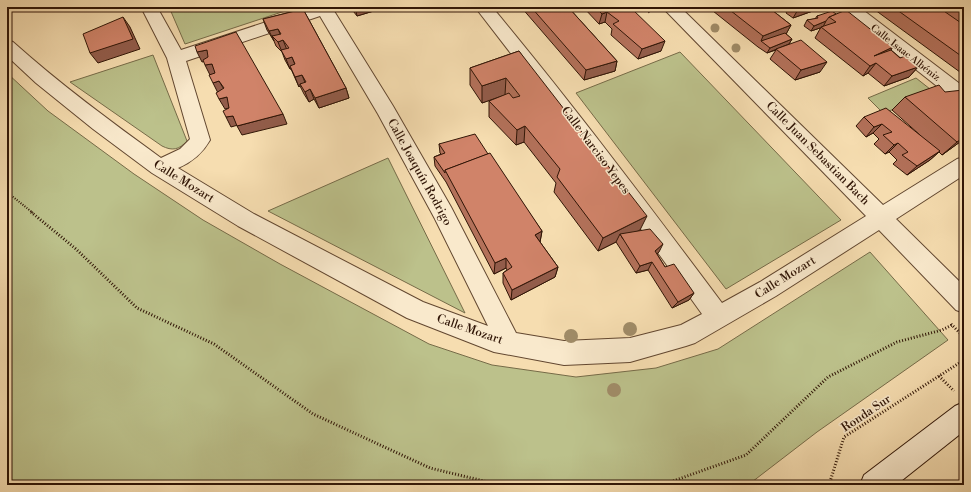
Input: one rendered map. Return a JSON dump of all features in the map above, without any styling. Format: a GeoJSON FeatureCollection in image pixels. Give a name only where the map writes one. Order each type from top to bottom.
{"type":"FeatureCollection","features":[{"type":"Feature","properties":{"kind":"street"},"geometry":{"type":"LineString","coordinates":[[149,7],[176,58],[200,140],[191,152],[178,160],[159,166]]}},
{"type":"Feature","properties":{"kind":"street","name":"Calle Narciso Yepes"},"geometry":{"type":"LineString","coordinates":[[483,7],[560,102],[633,199],[718,317]]}},
{"type":"Feature","properties":{"kind":"street","name":"Calle Juan Sebastian Bach"},"geometry":{"type":"LineString","coordinates":[[670,7],[709,44],[964,302]]}},
{"type":"Feature","properties":{"kind":"street","name":"Calle Isaac Albéniz"},"geometry":{"type":"LineString","coordinates":[[848,7],[964,97]]}},
{"type":"Feature","properties":{"kind":"street"},"geometry":{"type":"LineString","coordinates":[[176,58],[325,8]]}},
{"type":"Feature","properties":{"kind":"street","name":"Calle Joaquín Rodrigo"},"geometry":{"type":"LineString","coordinates":[[325,8],[386,111],[443,213],[509,343]]}},
{"type":"Feature","properties":{"kind":"street","name":"Calle Mozart"},"geometry":{"type":"LineString","coordinates":[[7,46],[53,87],[100,124],[159,166],[246,220],[415,310],[494,340],[564,354],[630,350],[686,335],[768,289],[964,165]]}},
{"type":"Feature","properties":{"kind":"street"},"geometry":{"type":"LineString","coordinates":[[874,485],[962,406]]}},
{"type":"Feature","properties":{"kind":"path"},"geometry":{"type":"LineString","coordinates":[[7,192],[76,249],[137,308],[214,344],[313,414],[430,468],[500,485]]}},
{"type":"Feature","properties":{"kind":"path"},"geometry":{"type":"LineString","coordinates":[[662,485],[746,456],[828,377],[897,342],[942,330],[952,325]]}},
{"type":"Feature","properties":{"kind":"path","name":"Ronda Sur"},"geometry":{"type":"LineString","coordinates":[[829,485],[844,437],[964,360]]}},
{"type":"Feature","properties":{"kind":"path"},"geometry":{"type":"LineString","coordinates":[[939,376],[962,406]]}},
{"type":"Feature","properties":{"kind":"green space"},"geometry":{"type":"Polygon","coordinates":[[[169,7],[297,7],[185,44],[169,7]]]}},
{"type":"Feature","properties":{"kind":"green space"},"geometry":{"type":"Polygon","coordinates":[[[680,52],[841,220],[726,289],[576,93],[680,52]]]}},
{"type":"Feature","properties":{"kind":"green space"},"geometry":{"type":"Polygon","coordinates":[[[153,55],[187,141],[175,149],[169,149],[162,146],[70,82],[153,55]]]}},
{"type":"Feature","properties":{"kind":"green space"},"geometry":{"type":"Polygon","coordinates":[[[7,73],[48,111],[134,174],[203,220],[280,264],[429,344],[492,365],[576,377],[656,368],[718,349],[870,252],[948,340],[817,432],[748,485],[7,485],[7,73]]]}},
{"type":"Feature","properties":{"kind":"green space"},"geometry":{"type":"Polygon","coordinates":[[[916,78],[949,104],[926,98],[883,113],[868,98],[916,78]]]}},
{"type":"Feature","properties":{"kind":"green space"},"geometry":{"type":"Polygon","coordinates":[[[388,158],[465,313],[268,211],[388,158]]]}},
{"type":"Feature","properties":{"kind":"building"},"geometry":{"type":"Polygon","coordinates":[[[531,7],[568,7],[617,61],[586,70],[531,7]]]}},
{"type":"Feature","properties":{"kind":"building"},"geometry":{"type":"Polygon","coordinates":[[[595,7],[630,7],[665,41],[642,49],[613,24],[619,21],[607,12],[602,14],[595,7]]]}},
{"type":"Feature","properties":{"kind":"building"},"geometry":{"type":"Polygon","coordinates":[[[726,7],[768,7],[791,25],[763,36],[726,7]]]}},
{"type":"Feature","properties":{"kind":"building"},"geometry":{"type":"Polygon","coordinates":[[[893,7],[938,7],[964,25],[964,58],[893,7]]]}},
{"type":"Feature","properties":{"kind":"building"},"geometry":{"type":"Polygon","coordinates":[[[303,9],[346,88],[315,98],[310,89],[305,92],[300,84],[306,82],[302,75],[295,77],[290,66],[295,64],[292,57],[286,59],[281,50],[289,48],[283,40],[278,42],[272,36],[281,34],[278,29],[269,31],[263,19],[303,9]]]}},
{"type":"Feature","properties":{"kind":"building"},"geometry":{"type":"Polygon","coordinates":[[[846,10],[893,47],[874,56],[891,50],[900,58],[905,56],[918,67],[892,76],[876,63],[870,66],[821,27],[836,22],[829,17],[846,10]]]}},
{"type":"Feature","properties":{"kind":"building"},"geometry":{"type":"Polygon","coordinates":[[[832,11],[836,14],[829,17],[826,21],[814,26],[807,20],[818,18],[817,16],[832,11]]]}},
{"type":"Feature","properties":{"kind":"building"},"geometry":{"type":"Polygon","coordinates":[[[123,17],[133,39],[90,53],[83,34],[123,17]]]}},
{"type":"Feature","properties":{"kind":"building"},"geometry":{"type":"Polygon","coordinates":[[[236,32],[283,114],[237,126],[233,116],[226,117],[223,111],[229,108],[227,97],[219,99],[216,93],[224,88],[219,81],[213,83],[209,75],[215,73],[212,64],[205,65],[203,60],[208,57],[207,50],[197,52],[195,46],[236,32]]]}},
{"type":"Feature","properties":{"kind":"building"},"geometry":{"type":"Polygon","coordinates":[[[785,33],[792,39],[770,48],[761,41],[785,33]]]}},
{"type":"Feature","properties":{"kind":"building"},"geometry":{"type":"Polygon","coordinates":[[[801,40],[827,62],[801,70],[776,49],[801,40]]]}},
{"type":"Feature","properties":{"kind":"building"},"geometry":{"type":"Polygon","coordinates":[[[519,51],[647,216],[603,238],[557,177],[560,169],[525,126],[517,130],[489,101],[509,93],[513,98],[520,96],[506,78],[482,86],[470,68],[519,51]]]}},
{"type":"Feature","properties":{"kind":"building"},"geometry":{"type":"Polygon","coordinates":[[[939,85],[945,92],[963,90],[964,92],[964,137],[957,142],[905,97],[939,85]]]}},
{"type":"Feature","properties":{"kind":"building"},"geometry":{"type":"Polygon","coordinates":[[[886,108],[940,151],[917,166],[902,155],[908,152],[898,143],[894,145],[883,135],[892,132],[882,124],[874,127],[864,117],[886,108]]]}},
{"type":"Feature","properties":{"kind":"building"},"geometry":{"type":"Polygon","coordinates":[[[475,134],[488,154],[445,170],[445,173],[434,157],[445,153],[439,144],[475,134]]]}},
{"type":"Feature","properties":{"kind":"building"},"geometry":{"type":"Polygon","coordinates":[[[490,153],[542,231],[535,235],[558,267],[512,290],[503,273],[512,267],[506,258],[495,263],[445,170],[490,153]]]}},
{"type":"Feature","properties":{"kind":"building"},"geometry":{"type":"Polygon","coordinates":[[[650,229],[663,244],[655,251],[665,267],[674,264],[694,293],[678,302],[652,262],[640,266],[620,234],[650,229]]]}}]}
